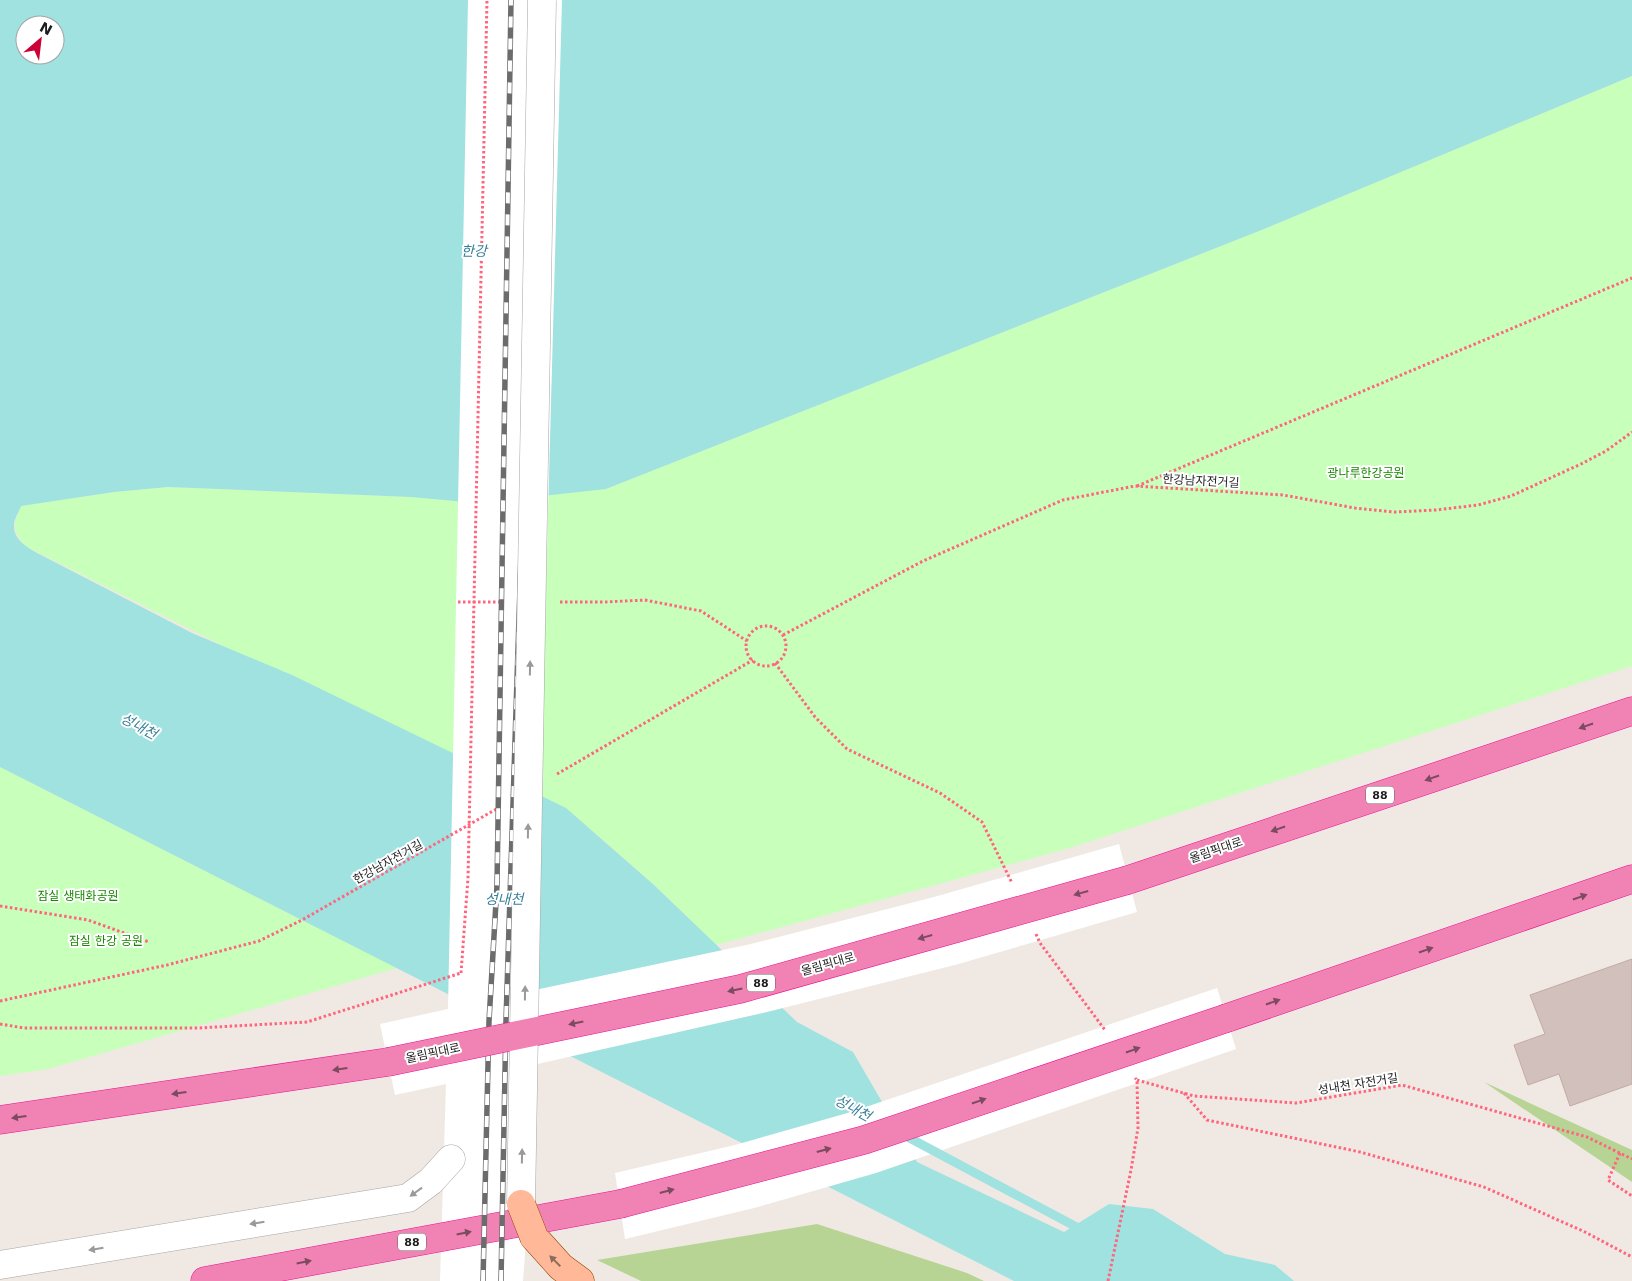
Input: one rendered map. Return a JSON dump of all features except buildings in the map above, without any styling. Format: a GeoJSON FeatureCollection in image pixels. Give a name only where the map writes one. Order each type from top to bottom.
{"type":"FeatureCollection","features":[{"type":"Feature","properties":{"kind":"highway","name":"올림픽대로"},"geometry":{"type":"LineString","coordinates":[[0,1120],[388,1062],[740,989],[1128,880],[1632,711]]}},
{"type":"Feature","properties":{"kind":"highway","name":"88"},"geometry":{"type":"LineString","coordinates":[[205,1281],[620,1204],[864,1140],[1632,879]]}},
{"type":"Feature","properties":{"kind":"main road"},"geometry":{"type":"LineString","coordinates":[[521,1204],[534,1237],[561,1267],[580,1281]]}},
{"type":"Feature","properties":{"kind":"street"},"geometry":{"type":"LineString","coordinates":[[521,1204],[542,0]]}},
{"type":"Feature","properties":{"kind":"street"},"geometry":{"type":"LineString","coordinates":[[0,1264],[408,1198],[430,1182],[451,1160]]}},
{"type":"Feature","properties":{"kind":"path"},"geometry":{"type":"LineString","coordinates":[[0,1024],[24,1028],[198,1028],[307,1022],[461,973],[468,878],[487,0]]}},
{"type":"Feature","properties":{"kind":"path"},"geometry":{"type":"LineString","coordinates":[[1135,486],[1632,278]]}},
{"type":"Feature","properties":{"kind":"path","name":"한강남자전거길"},"geometry":{"type":"LineString","coordinates":[[783,635],[923,561],[1063,500],[1135,486],[1283,495],[1355,508],[1395,512],[1478,505],[1511,496],[1590,460],[1632,432]]}},
{"type":"Feature","properties":{"kind":"path"},"geometry":{"type":"LineString","coordinates":[[556,602],[644,600],[701,611],[746,641]]}},
{"type":"Feature","properties":{"kind":"path"},"geometry":{"type":"LineString","coordinates":[[474,602],[458,602],[507,602]]}},
{"type":"Feature","properties":{"kind":"path"},"geometry":{"type":"LineString","coordinates":[[766,626],[772,627],[783,635],[786,647],[784,654],[775,663],[763,666],[753,660],[747,651],[746,641],[754,630],[766,626]]}},
{"type":"Feature","properties":{"kind":"path"},"geometry":{"type":"LineString","coordinates":[[555,775],[753,660]]}},
{"type":"Feature","properties":{"kind":"path","name":"한강남자전거길"},"geometry":{"type":"LineString","coordinates":[[0,1001],[167,965],[259,941],[279,932],[505,804]]}},
{"type":"Feature","properties":{"kind":"path"},"geometry":{"type":"LineString","coordinates":[[0,906],[88,920],[149,942]]}},
{"type":"Feature","properties":{"kind":"path","name":"성내천 자전거길"},"geometry":{"type":"LineString","coordinates":[[1137,1080],[1194,1096],[1296,1103],[1402,1084],[1587,1137],[1632,1158]]}},
{"type":"Feature","properties":{"kind":"path"},"geometry":{"type":"LineString","coordinates":[[1184,1093],[1207,1120],[1360,1152],[1484,1187],[1585,1232],[1632,1258]]}},
{"type":"Feature","properties":{"kind":"path"},"geometry":{"type":"LineString","coordinates":[[1620,1153],[1608,1180],[1632,1196]]}},
{"type":"Feature","properties":{"kind":"path"},"geometry":{"type":"LineString","coordinates":[[1108,1281],[1131,1170]]}},
{"type":"Feature","properties":{"kind":"green space","name":"광나루한강공원"},"geometry":{"type":"Polygon","coordinates":[[[1632,76],[1632,666],[1066,849],[716,945],[654,885],[596,834],[25,546],[15,531],[15,523],[21,506],[114,492],[168,487],[411,497],[606,489],[1264,229],[1632,76]]]}},
{"type":"Feature","properties":{"kind":"green space","name":"잠실 한강 공원"},"geometry":{"type":"Polygon","coordinates":[[[0,767],[397,968],[48,1069],[0,1076],[0,767]]]}},
{"type":"Feature","properties":{"kind":"green space"},"geometry":{"type":"Polygon","coordinates":[[[1484,1082],[1632,1150],[1632,1182],[1484,1082]]]}},
{"type":"Feature","properties":{"kind":"green space"},"geometry":{"type":"Polygon","coordinates":[[[817,1224],[967,1273],[984,1281],[641,1281],[597,1260],[817,1224]]]}},
{"type":"Feature","properties":{"kind":"water","name":"한강"},"geometry":{"type":"Polygon","coordinates":[[[0,0],[1632,0],[1632,76],[1264,229],[606,489],[477,503],[411,497],[168,487],[114,492],[21,506],[15,520],[14,531],[16,536],[28,548],[38,554],[192,633],[292,675],[566,808],[654,885],[797,1022],[853,1052],[917,1162],[1064,1232],[1109,1204],[1153,1209],[1225,1254],[1275,1265],[1294,1281],[1014,1281],[0,767],[0,0]]]}},
{"type":"Feature","properties":{"kind":"pier"},"geometry":{"type":"Polygon","coordinates":[[[468,0],[562,0],[535,990],[751,944],[934,897],[1119,844],[1137,912],[955,965],[767,1012],[533,1065],[529,1200],[523,1281],[440,1281],[446,1084],[395,1095],[380,1024],[448,1009],[468,0]]]}},
{"type":"Feature","properties":{"kind":"pier"},"geometry":{"type":"Polygon","coordinates":[[[1217,988],[1236,1049],[876,1173],[754,1208],[625,1239],[615,1173],[735,1145],[851,1112],[1217,988]]]}},
{"type":"Feature","properties":{"kind":"waterway","name":"성내천"},"geometry":{"type":"LineString","coordinates":[[902,1134],[1084,1231]]}},
{"type":"Feature","properties":{"kind":"railway"},"geometry":{"type":"LineString","coordinates":[[483,1281],[489,1021],[497,885],[511,0]]}},
{"type":"Feature","properties":{"kind":"railway"},"geometry":{"type":"LineString","coordinates":[[501,1281],[506,1020],[523,495],[531,0]]}},
{"type":"Feature","properties":{"kind":"park label","name":"잠실 생태화공원"},"geometry":{"type":"Point","coordinates":[78,896]}}]}
